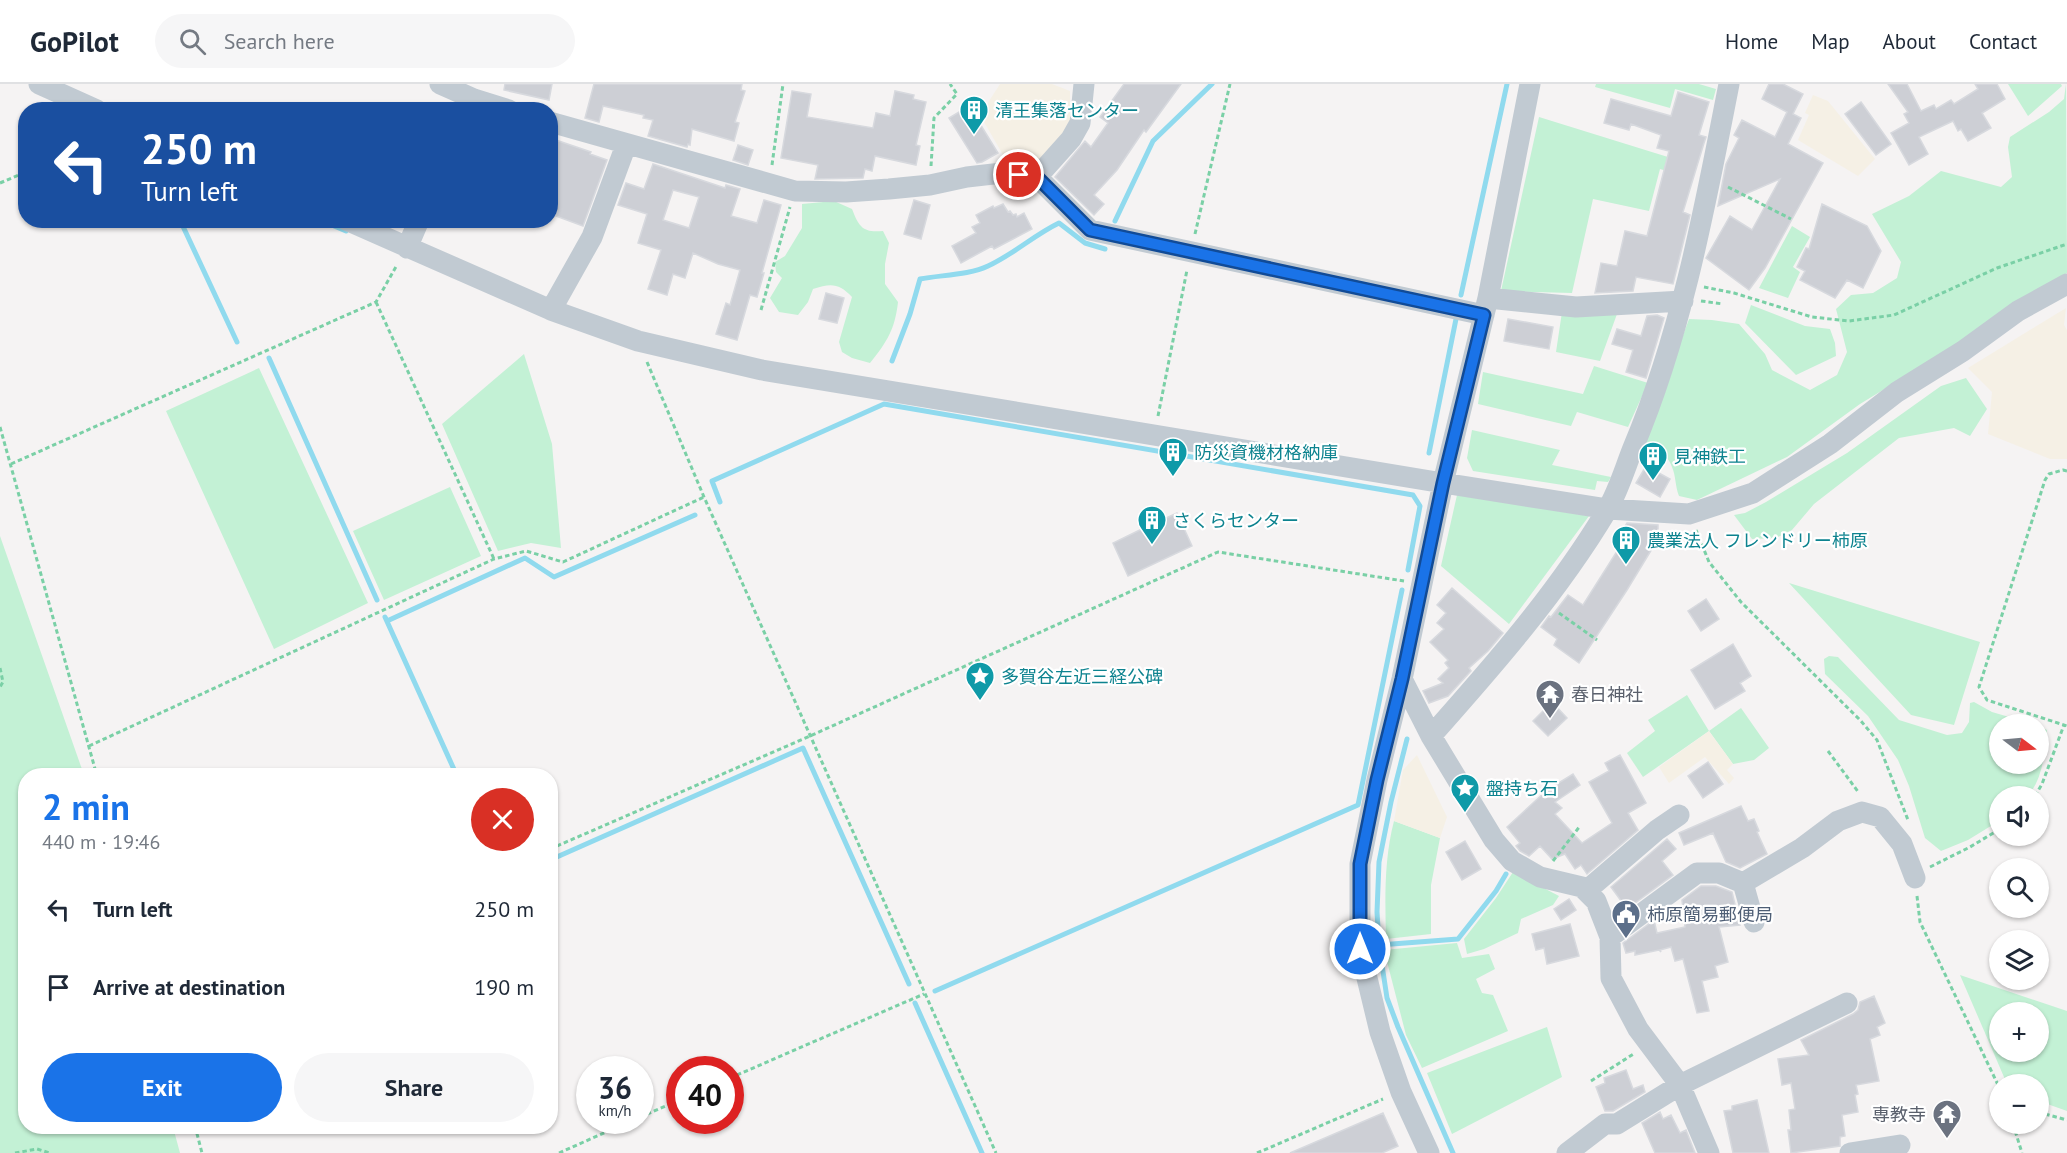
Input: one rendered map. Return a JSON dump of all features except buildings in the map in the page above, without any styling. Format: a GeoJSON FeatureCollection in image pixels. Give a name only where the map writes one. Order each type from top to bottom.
{"type":"FeatureCollection","features":[{"type":"Feature","properties":{"kind":"street"},"geometry":{"type":"LineString","coordinates":[[39,84],[79,102]]}},
{"type":"Feature","properties":{"kind":"street"},"geometry":{"type":"LineString","coordinates":[[440,84],[469,102]]}},
{"type":"Feature","properties":{"kind":"street"},"geometry":{"type":"LineString","coordinates":[[1037,177],[1076,131],[1080,123],[1084,84]]}},
{"type":"Feature","properties":{"kind":"street"},"geometry":{"type":"LineString","coordinates":[[1429,1153],[1401,1092],[1380,1032],[1360,949],[1360,864],[1443,483],[1486,306],[1530,84]]}},
{"type":"Feature","properties":{"kind":"street"},"geometry":{"type":"LineString","coordinates":[[1431,736],[1489,671],[1571,564],[1608,509],[1653,400],[1685,293],[1729,84]]}},
{"type":"Feature","properties":{"kind":"street"},"geometry":{"type":"LineString","coordinates":[[558,124],[795,191],[846,192],[930,185],[967,177],[1002,173],[1037,177],[1090,230],[1486,306],[1576,307],[1685,293]]}},
{"type":"Feature","properties":{"kind":"street"},"geometry":{"type":"LineString","coordinates":[[551,310],[592,237],[626,145]]}},
{"type":"Feature","properties":{"kind":"street"},"geometry":{"type":"LineString","coordinates":[[363,228],[551,310],[638,341],[762,369],[1110,429],[1154,434],[1608,509],[1689,514],[1753,493],[1830,444],[1898,392],[1963,351],[2018,311],[2067,284]]}},
{"type":"Feature","properties":{"kind":"street"},"geometry":{"type":"LineString","coordinates":[[407,248],[416,228]]}},
{"type":"Feature","properties":{"kind":"street"},"geometry":{"type":"LineString","coordinates":[[1402,679],[1431,736],[1494,840],[1512,861],[1540,878],[1582,887],[1596,901],[1610,937],[1611,978],[1638,1029],[1680,1085],[1709,1153]]}},
{"type":"Feature","properties":{"kind":"street"},"geometry":{"type":"LineString","coordinates":[[1743,883],[1802,848],[1838,821],[1862,812],[1881,817],[1921,873]]}},
{"type":"Feature","properties":{"kind":"street"},"geometry":{"type":"LineString","coordinates":[[1586,891],[1679,815]]}},
{"type":"Feature","properties":{"kind":"street"},"geometry":{"type":"LineString","coordinates":[[1610,937],[1697,873],[1719,873],[1743,883]]}},
{"type":"Feature","properties":{"kind":"street"},"geometry":{"type":"LineString","coordinates":[[1743,883],[1754,922]]}},
{"type":"Feature","properties":{"kind":"street"},"geometry":{"type":"LineString","coordinates":[[1567,1153],[1605,1124],[1617,1124],[1680,1085],[1847,1003]]}},
{"type":"Feature","properties":{"kind":"street"},"geometry":{"type":"LineString","coordinates":[[1850,1153],[1900,1145]]}},
{"type":"Feature","properties":{"kind":"path"},"geometry":{"type":"LineString","coordinates":[[769,185],[783,84]]}},
{"type":"Feature","properties":{"kind":"path"},"geometry":{"type":"LineString","coordinates":[[930,185],[934,118],[957,94],[950,84]]}},
{"type":"Feature","properties":{"kind":"path"},"geometry":{"type":"LineString","coordinates":[[1154,434],[1191,250],[1230,84]]}},
{"type":"Feature","properties":{"kind":"path"},"geometry":{"type":"LineString","coordinates":[[0,183],[18,175]]}},
{"type":"Feature","properties":{"kind":"path"},"geometry":{"type":"LineString","coordinates":[[1710,178],[1791,219]]}},
{"type":"Feature","properties":{"kind":"path"},"geometry":{"type":"LineString","coordinates":[[761,310],[795,191]]}},
{"type":"Feature","properties":{"kind":"path"},"geometry":{"type":"LineString","coordinates":[[1685,293],[1734,293],[1812,317],[1849,321],[1894,315],[1997,268],[2067,244]]}},
{"type":"Feature","properties":{"kind":"path"},"geometry":{"type":"LineString","coordinates":[[11,464],[376,302],[407,248]]}},
{"type":"Feature","properties":{"kind":"path"},"geometry":{"type":"LineString","coordinates":[[376,302],[494,559]]}},
{"type":"Feature","properties":{"kind":"path"},"geometry":{"type":"LineString","coordinates":[[638,341],[704,497],[996,1153]]}},
{"type":"Feature","properties":{"kind":"path"},"geometry":{"type":"LineString","coordinates":[[0,427],[95,768]]}},
{"type":"Feature","properties":{"kind":"path"},"geometry":{"type":"LineString","coordinates":[[2041,786],[2065,726],[1987,700],[1978,687],[2045,480],[2049,474],[2067,471]]}},
{"type":"Feature","properties":{"kind":"path"},"geometry":{"type":"LineString","coordinates":[[89,746],[494,559],[526,550],[563,562],[704,497]]}},
{"type":"Feature","properties":{"kind":"path"},"geometry":{"type":"LineString","coordinates":[[1689,514],[1709,562],[1741,602],[1861,721],[1877,740],[1910,825]]}},
{"type":"Feature","properties":{"kind":"path"},"geometry":{"type":"LineString","coordinates":[[558,846],[810,736],[1218,552],[1421,584]]}},
{"type":"Feature","properties":{"kind":"path"},"geometry":{"type":"LineString","coordinates":[[1543,601],[1597,640]]}},
{"type":"Feature","properties":{"kind":"path"},"geometry":{"type":"LineString","coordinates":[[0,668],[3,682],[0,687]]}},
{"type":"Feature","properties":{"kind":"path"},"geometry":{"type":"LineString","coordinates":[[1828,751],[1862,797],[1862,812]]}},
{"type":"Feature","properties":{"kind":"path"},"geometry":{"type":"LineString","coordinates":[[1540,878],[1580,826]]}},
{"type":"Feature","properties":{"kind":"path"},"geometry":{"type":"LineString","coordinates":[[1989,836],[1921,873],[1920,922],[1993,1074]]}},
{"type":"Feature","properties":{"kind":"path"},"geometry":{"type":"LineString","coordinates":[[744,1072],[924,994]]}},
{"type":"Feature","properties":{"kind":"path"},"geometry":{"type":"LineString","coordinates":[[1591,1081],[1649,1044]]}},
{"type":"Feature","properties":{"kind":"path"},"geometry":{"type":"LineString","coordinates":[[1257,1153],[1401,1092]]}},
{"type":"Feature","properties":{"kind":"path"},"geometry":{"type":"LineString","coordinates":[[2049,1115],[2067,1120]]}},
{"type":"Feature","properties":{"kind":"path"},"geometry":{"type":"LineString","coordinates":[[197,1134],[202,1153]]}},
{"type":"Feature","properties":{"kind":"path"},"geometry":{"type":"LineString","coordinates":[[559,1153],[602,1134]]}},
{"type":"Feature","properties":{"kind":"path"},"geometry":{"type":"LineString","coordinates":[[2016,1134],[2022,1153]]}},
{"type":"Feature","properties":{"kind":"path"},"geometry":{"type":"LineString","coordinates":[[15,1153],[37,1149],[50,1153]]}},
{"type":"Feature","properties":{"kind":"green space"},"geometry":{"type":"Polygon","coordinates":[[[1596,84],[1699,84],[1716,89],[1713,100],[1675,89],[1670,108],[1595,87],[1596,84]]]}},
{"type":"Feature","properties":{"kind":"green space"},"geometry":{"type":"Polygon","coordinates":[[[2008,84],[2061,84],[2062,86],[2028,116],[2008,84]]]}},
{"type":"Feature","properties":{"kind":"green space"},"geometry":{"type":"Polygon","coordinates":[[[2066,84],[2067,273],[1978,332],[1860,404],[1787,457],[1697,500],[1679,496],[1670,462],[1660,451],[1644,441],[1689,319],[1739,324],[1765,354],[1772,370],[1810,390],[1837,375],[1847,352],[1836,309],[1851,295],[1873,293],[1897,278],[1901,262],[1872,214],[1909,196],[1941,171],[2001,187],[2012,177],[2008,147],[2010,137],[2049,112],[2064,99],[2066,84]]]}},
{"type":"Feature","properties":{"kind":"green space"},"geometry":{"type":"Polygon","coordinates":[[[1539,117],[1684,162],[1680,175],[1660,169],[1649,211],[1593,199],[1572,293],[1501,291],[1539,117]]]}},
{"type":"Feature","properties":{"kind":"green space"},"geometry":{"type":"Polygon","coordinates":[[[834,201],[852,209],[857,220],[866,230],[883,231],[889,243],[885,264],[885,284],[898,302],[897,312],[889,335],[870,363],[852,358],[842,352],[839,342],[852,297],[843,289],[830,285],[813,289],[808,302],[798,315],[779,312],[770,298],[782,278],[776,272],[775,262],[785,256],[802,228],[802,204],[834,201]]]}},
{"type":"Feature","properties":{"kind":"green space"},"geometry":{"type":"Polygon","coordinates":[[[1792,226],[1810,237],[1793,267],[1800,272],[1788,298],[1759,288],[1792,226]]]}},
{"type":"Feature","properties":{"kind":"green space"},"geometry":{"type":"Polygon","coordinates":[[[1751,305],[1805,326],[1830,329],[1835,343],[1836,356],[1796,375],[1745,323],[1751,305]]]}},
{"type":"Feature","properties":{"kind":"green space"},"geometry":{"type":"Polygon","coordinates":[[[1562,312],[1617,314],[1600,361],[1556,352],[1562,312]]]}},
{"type":"Feature","properties":{"kind":"green space"},"geometry":{"type":"Polygon","coordinates":[[[524,354],[552,444],[561,548],[531,543],[498,551],[442,424],[524,354]]]}},
{"type":"Feature","properties":{"kind":"green space"},"geometry":{"type":"Polygon","coordinates":[[[1594,366],[1648,383],[1628,427],[1577,412],[1571,426],[1478,404],[1483,372],[1583,394],[1594,366]]]}},
{"type":"Feature","properties":{"kind":"green space"},"geometry":{"type":"Polygon","coordinates":[[[259,368],[368,603],[274,649],[166,411],[259,368]]]}},
{"type":"Feature","properties":{"kind":"green space"},"geometry":{"type":"Polygon","coordinates":[[[1966,378],[1987,409],[1970,436],[1954,428],[1899,438],[1814,504],[1792,530],[1776,538],[1752,539],[1734,515],[1745,513],[1766,502],[1847,453],[1941,386],[1966,378]]]}},
{"type":"Feature","properties":{"kind":"green space"},"geometry":{"type":"Polygon","coordinates":[[[1472,430],[1560,450],[1552,465],[1611,477],[1608,482],[1597,481],[1595,490],[1473,471],[1467,458],[1472,430]]]}},
{"type":"Feature","properties":{"kind":"green space"},"geometry":{"type":"Polygon","coordinates":[[[450,487],[481,556],[384,600],[353,531],[450,487]]]}},
{"type":"Feature","properties":{"kind":"green space"},"geometry":{"type":"Polygon","coordinates":[[[1457,495],[1589,516],[1509,624],[1441,566],[1457,495]]]}},
{"type":"Feature","properties":{"kind":"green space"},"geometry":{"type":"Polygon","coordinates":[[[0,536],[82,768],[18,768],[18,1134],[175,1134],[180,1153],[0,1153],[0,536]]]}},
{"type":"Feature","properties":{"kind":"green space"},"geometry":{"type":"Polygon","coordinates":[[[1789,583],[1980,642],[1954,725],[1911,715],[1789,583]]]}},
{"type":"Feature","properties":{"kind":"green space"},"geometry":{"type":"Polygon","coordinates":[[[1829,656],[1838,657],[1899,720],[1947,735],[1962,733],[1969,722],[1970,703],[1974,702],[1999,714],[1989,714],[1989,774],[2039,774],[2034,786],[1989,786],[1989,827],[1968,840],[1941,851],[1925,838],[1909,786],[1898,760],[1868,716],[1825,674],[1824,659],[1829,656]]]}},
{"type":"Feature","properties":{"kind":"green space"},"geometry":{"type":"Polygon","coordinates":[[[1687,695],[1709,731],[1643,777],[1627,753],[1655,731],[1648,720],[1687,695]]]}},
{"type":"Feature","properties":{"kind":"green space"},"geometry":{"type":"Polygon","coordinates":[[[1741,708],[1769,748],[1754,760],[1733,764],[1709,731],[1741,708]]]}},
{"type":"Feature","properties":{"kind":"green space"},"geometry":{"type":"Polygon","coordinates":[[[1394,821],[1440,838],[1431,885],[1431,934],[1386,939],[1387,865],[1394,821]]]}},
{"type":"Feature","properties":{"kind":"green space"},"geometry":{"type":"Polygon","coordinates":[[[1513,872],[1559,896],[1553,905],[1521,919],[1518,933],[1484,949],[1467,954],[1464,939],[1513,872]]]}},
{"type":"Feature","properties":{"kind":"green space"},"geometry":{"type":"Polygon","coordinates":[[[1457,943],[1462,958],[1489,954],[1495,969],[1476,979],[1482,993],[1493,995],[1508,1031],[1422,1068],[1406,1035],[1384,950],[1457,943]]]}},
{"type":"Feature","properties":{"kind":"green space"},"geometry":{"type":"Polygon","coordinates":[[[1960,975],[1989,985],[1989,990],[2005,990],[2040,1002],[1989,1002],[1989,1042],[1960,975]]]}},
{"type":"Feature","properties":{"kind":"green space"},"geometry":{"type":"Polygon","coordinates":[[[2049,1005],[2067,1011],[2067,1111],[2049,1105],[2049,1074],[2003,1074],[1998,1062],[2049,1062],[2049,1005]]]}},
{"type":"Feature","properties":{"kind":"green space"},"geometry":{"type":"Polygon","coordinates":[[[1547,1027],[1562,1077],[1452,1134],[1427,1073],[1547,1027]]]}},
{"type":"Feature","properties":{"kind":"sand"},"geometry":{"type":"Polygon","coordinates":[[[1000,84],[1052,84],[1070,91],[1070,126],[1038,165],[1010,167],[980,115],[1000,84]]]}},
{"type":"Feature","properties":{"kind":"sand"},"geometry":{"type":"Polygon","coordinates":[[[1813,95],[1828,101],[1875,159],[1858,176],[1798,140],[1809,115],[1805,113],[1813,95]]]}},
{"type":"Feature","properties":{"kind":"sand"},"geometry":{"type":"Polygon","coordinates":[[[2066,308],[2064,325],[2067,330],[2067,459],[2050,459],[1988,434],[1992,392],[1968,368],[2066,308]]]}},
{"type":"Feature","properties":{"kind":"sand"},"geometry":{"type":"Polygon","coordinates":[[[1709,731],[1733,764],[1727,770],[1734,778],[1729,784],[1705,757],[1669,783],[1659,767],[1709,731]]]}},
{"type":"Feature","properties":{"kind":"sand"},"geometry":{"type":"Polygon","coordinates":[[[1417,755],[1447,817],[1440,838],[1394,821],[1403,770],[1417,755]]]}},
{"type":"Feature","properties":{"kind":"waterway"},"geometry":{"type":"LineString","coordinates":[[1115,221],[1153,141],[1212,84]]}},
{"type":"Feature","properties":{"kind":"waterway"},"geometry":{"type":"LineString","coordinates":[[1461,295],[1507,84]]}},
{"type":"Feature","properties":{"kind":"waterway"},"geometry":{"type":"LineString","coordinates":[[892,361],[910,314],[920,279],[981,269],[1007,256],[1059,223],[1085,243],[1105,249]]}},
{"type":"Feature","properties":{"kind":"waterway"},"geometry":{"type":"LineString","coordinates":[[184,228],[237,342]]}},
{"type":"Feature","properties":{"kind":"waterway"},"geometry":{"type":"LineString","coordinates":[[339,228],[346,231]]}},
{"type":"Feature","properties":{"kind":"waterway"},"geometry":{"type":"LineString","coordinates":[[1429,453],[1456,319]]}},
{"type":"Feature","properties":{"kind":"waterway"},"geometry":{"type":"LineString","coordinates":[[269,358],[377,600]]}},
{"type":"Feature","properties":{"kind":"waterway"},"geometry":{"type":"LineString","coordinates":[[720,502],[712,481],[884,404],[1413,495],[1420,506],[1408,570]]}},
{"type":"Feature","properties":{"kind":"waterway"},"geometry":{"type":"LineString","coordinates":[[387,621],[525,558],[554,577],[695,515]]}},
{"type":"Feature","properties":{"kind":"waterway"},"geometry":{"type":"LineString","coordinates":[[935,991],[1358,805],[1402,590]]}},
{"type":"Feature","properties":{"kind":"waterway"},"geometry":{"type":"LineString","coordinates":[[385,617],[453,768]]}},
{"type":"Feature","properties":{"kind":"waterway"},"geometry":{"type":"LineString","coordinates":[[1407,739],[1379,862],[1377,912],[1379,945],[1387,998],[1453,1153]]}},
{"type":"Feature","properties":{"kind":"waterway"},"geometry":{"type":"LineString","coordinates":[[558,856],[803,748],[909,984]]}},
{"type":"Feature","properties":{"kind":"waterway"},"geometry":{"type":"LineString","coordinates":[[1379,945],[1458,939],[1496,891],[1506,874]]}},
{"type":"Feature","properties":{"kind":"waterway"},"geometry":{"type":"LineString","coordinates":[[915,1003],[982,1153]]}},
{"type":"Feature","properties":{"kind":"place","name":"清王集落センター"},"geometry":{"type":"Point","coordinates":[974,136]}},
{"type":"Feature","properties":{"kind":"place","name":"防災資機材格納庫"},"geometry":{"type":"Point","coordinates":[1173,478]}},
{"type":"Feature","properties":{"kind":"place","name":"見神鉄工"},"geometry":{"type":"Point","coordinates":[1653,482]}},
{"type":"Feature","properties":{"kind":"place","name":"さくらセンター"},"geometry":{"type":"Point","coordinates":[1152,546]}},
{"type":"Feature","properties":{"kind":"place","name":"農業法人 フレンドリー柿原"},"geometry":{"type":"Point","coordinates":[1626,566]}},
{"type":"Feature","properties":{"kind":"place","name":"多賀谷左近三経公碑"},"geometry":{"type":"Point","coordinates":[980,702]}},
{"type":"Feature","properties":{"kind":"place","name":"春日神社"},"geometry":{"type":"Point","coordinates":[1550,720]}},
{"type":"Feature","properties":{"kind":"place","name":"盤持ち石"},"geometry":{"type":"Point","coordinates":[1465,814]}},
{"type":"Feature","properties":{"kind":"place","name":"柿原簡易郵便局"},"geometry":{"type":"Point","coordinates":[1626,940]}},
{"type":"Feature","properties":{"kind":"place","name":"専教寺"},"geometry":{"type":"Point","coordinates":[1947,1140]}},
{"type":"Feature","properties":{"kind":"route"},"geometry":{"type":"LineString","coordinates":[[1019,175],[1037,177],[1090,230],[1484,315],[1443,483],[1360,864],[1360,949]]}}]}
